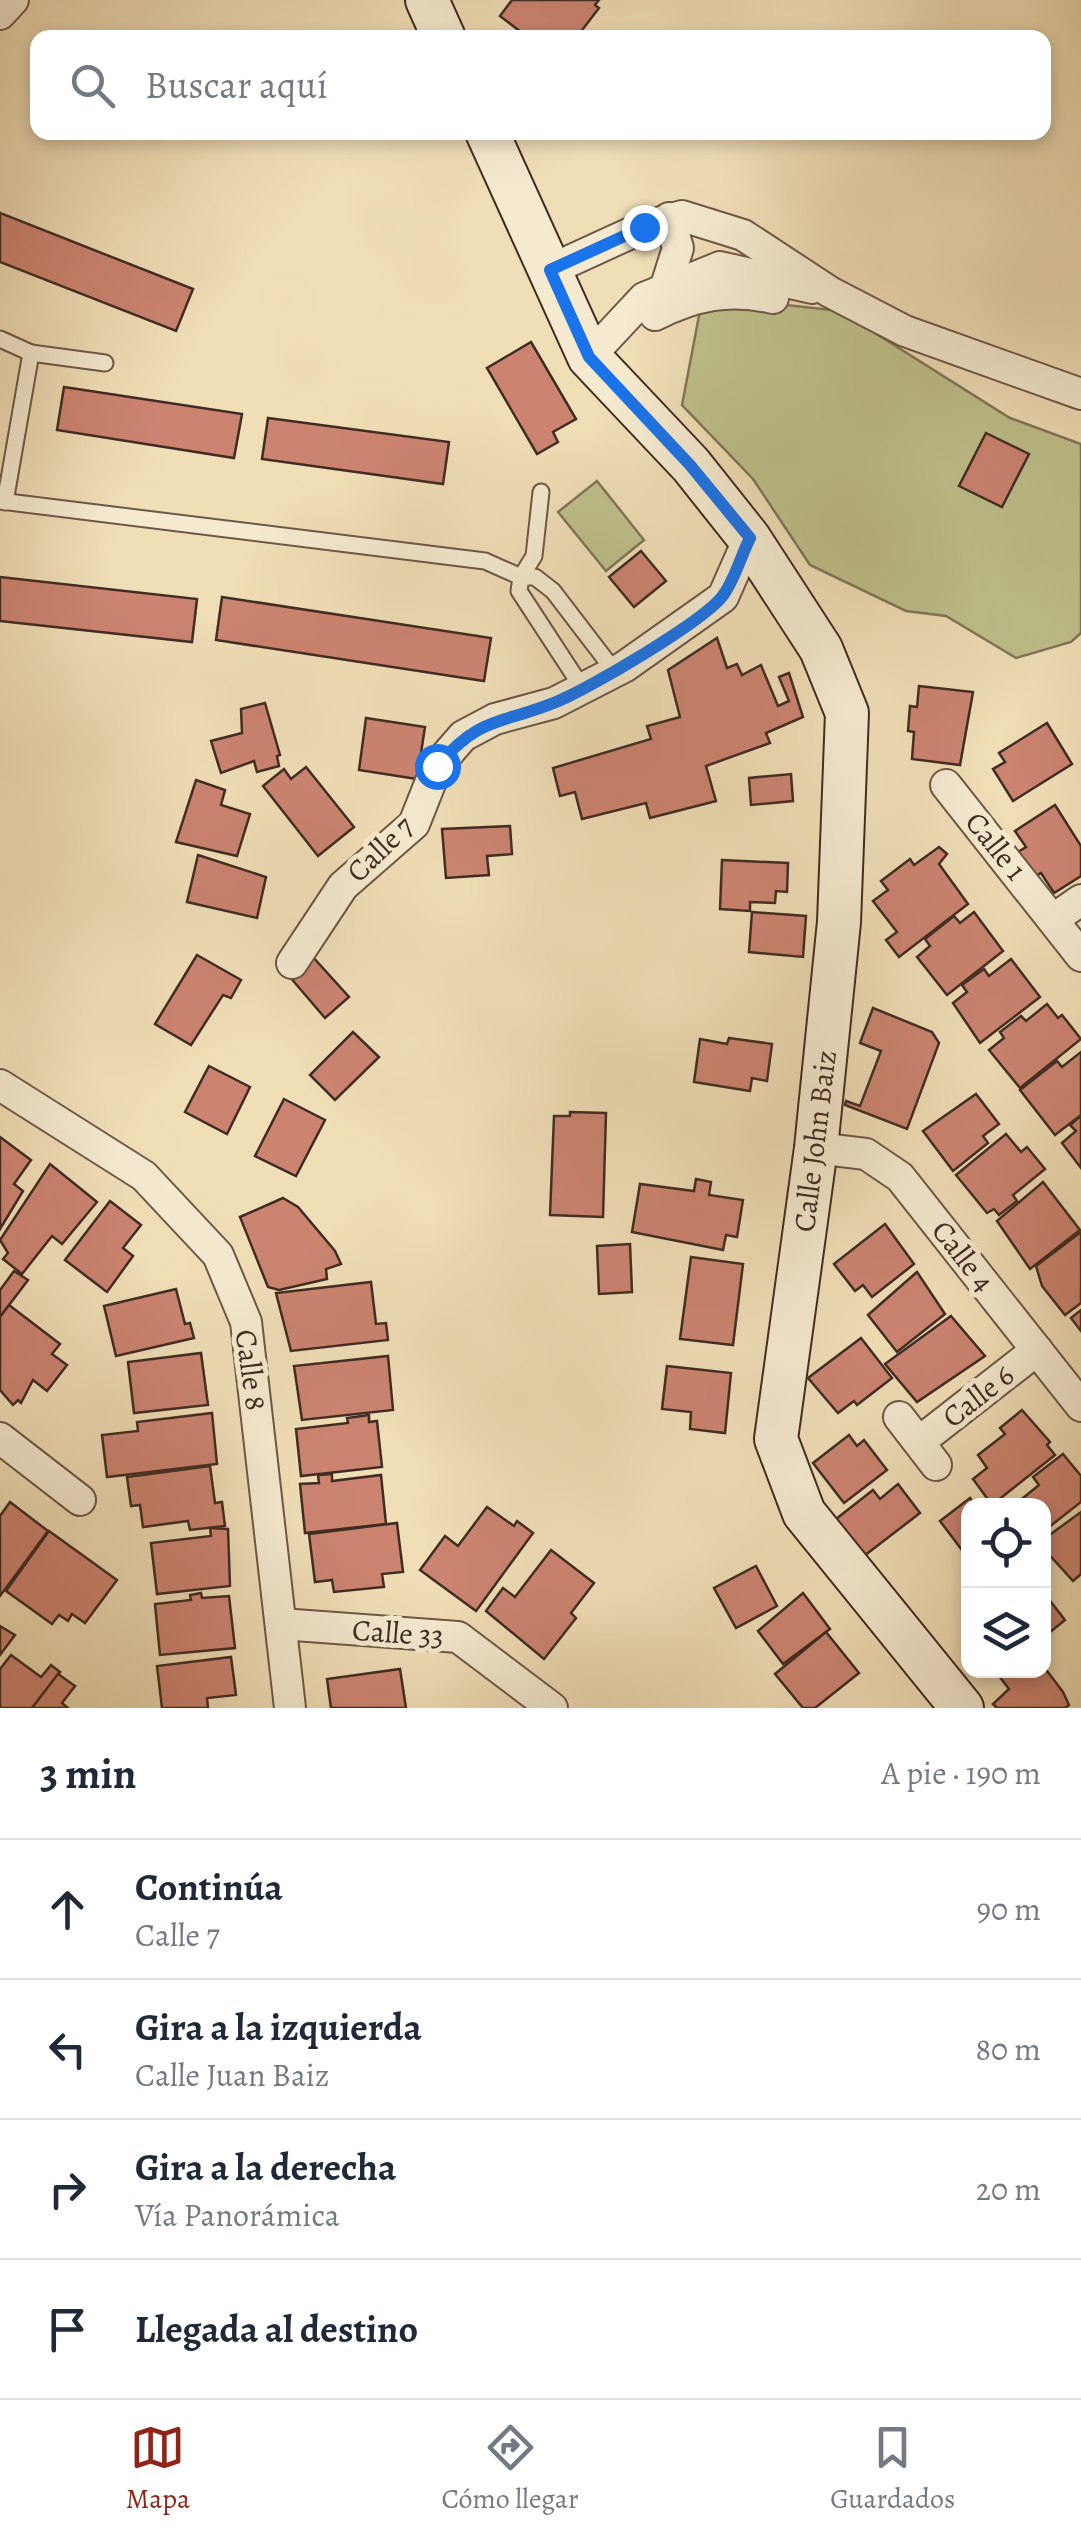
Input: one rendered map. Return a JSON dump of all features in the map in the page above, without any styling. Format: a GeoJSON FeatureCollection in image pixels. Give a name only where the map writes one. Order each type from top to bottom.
{"type":"FeatureCollection","features":[{"type":"Feature","properties":{"kind":"street"},"geometry":{"type":"LineString","coordinates":[[0,14],[13,0]]}},
{"type":"Feature","properties":{"kind":"street","name":"Calle John Baiz"},"geometry":{"type":"LineString","coordinates":[[491,140],[550,270],[690,465],[750,538],[821,649],[846,713],[840,922],[816,1148],[776,1438],[804,1513],[962,1708]]}},
{"type":"Feature","properties":{"kind":"street"},"geometry":{"type":"LineString","coordinates":[[550,270],[669,218],[682,216],[743,235],[830,292],[906,331],[1081,394]]}},
{"type":"Feature","properties":{"kind":"street"},"geometry":{"type":"LineString","coordinates":[[666,286],[678,248],[669,218]]}},
{"type":"Feature","properties":{"kind":"street"},"geometry":{"type":"LineString","coordinates":[[601,344],[644,298],[720,267],[830,292]]}},
{"type":"Feature","properties":{"kind":"street"},"geometry":{"type":"LineString","coordinates":[[601,344],[682,302],[724,290],[792,302],[830,292]]}},
{"type":"Feature","properties":{"kind":"street","name":"Calle 7"},"geometry":{"type":"LineString","coordinates":[[292,963],[342,886],[414,824],[437,766],[463,736],[494,719],[554,703],[615,672],[723,597],[750,538]]}},
{"type":"Feature","properties":{"kind":"street","name":"Calle 1"},"geometry":{"type":"LineString","coordinates":[[946,785],[1055,918],[1081,956]]}},
{"type":"Feature","properties":{"kind":"street"},"geometry":{"type":"LineString","coordinates":[[1055,918],[1081,900]]}},
{"type":"Feature","properties":{"kind":"street","name":"Calle 8"},"geometry":{"type":"LineString","coordinates":[[0,1085],[144,1176],[218,1256],[246,1322],[290,1708]]}},
{"type":"Feature","properties":{"kind":"street","name":"Calle 4"},"geometry":{"type":"LineString","coordinates":[[816,1148],[866,1154],[900,1176],[1081,1406]]}},
{"type":"Feature","properties":{"kind":"street","name":"Calle 6"},"geometry":{"type":"LineString","coordinates":[[900,1417],[927,1453],[1037,1350]]}},
{"type":"Feature","properties":{"kind":"street"},"geometry":{"type":"LineString","coordinates":[[0,1438],[80,1500]]}},
{"type":"Feature","properties":{"kind":"street","name":"Calle 33"},"geometry":{"type":"LineString","coordinates":[[281,1624],[458,1637],[552,1708]]}},
{"type":"Feature","properties":{"kind":"lane"},"geometry":{"type":"LineString","coordinates":[[0,339],[32,352],[105,363]]}},
{"type":"Feature","properties":{"kind":"lane"},"geometry":{"type":"LineString","coordinates":[[32,352],[3,501],[485,561],[520,577],[535,577],[552,591],[615,672]]}},
{"type":"Feature","properties":{"kind":"lane"},"geometry":{"type":"LineString","coordinates":[[541,492],[534,556],[520,577],[520,591],[526,608],[583,689]]}},
{"type":"Feature","properties":{"kind":"green space"},"geometry":{"type":"Polygon","coordinates":[[[725,298],[840,311],[1010,418],[1081,444],[1081,633],[1071,642],[1016,658],[946,616],[906,611],[810,565],[753,479],[682,405],[701,305],[725,298]]]}},
{"type":"Feature","properties":{"kind":"green space"},"geometry":{"type":"Polygon","coordinates":[[[597,481],[644,540],[606,571],[558,512],[597,481]]]}},
{"type":"Feature","properties":{"kind":"building"},"geometry":{"type":"Polygon","coordinates":[[[512,0],[599,0],[595,5],[599,8],[582,30],[518,30],[500,16],[512,0]]]}},
{"type":"Feature","properties":{"kind":"building"},"geometry":{"type":"Polygon","coordinates":[[[0,213],[193,289],[176,331],[0,262],[0,213]]]}},
{"type":"Feature","properties":{"kind":"building"},"geometry":{"type":"Polygon","coordinates":[[[531,342],[576,419],[553,432],[558,442],[537,454],[487,368],[531,342]]]}},
{"type":"Feature","properties":{"kind":"building"},"geometry":{"type":"Polygon","coordinates":[[[64,387],[242,414],[234,458],[57,430],[64,387]]]}},
{"type":"Feature","properties":{"kind":"building"},"geometry":{"type":"Polygon","coordinates":[[[268,418],[449,442],[443,484],[262,459],[268,418]]]}},
{"type":"Feature","properties":{"kind":"building"},"geometry":{"type":"Polygon","coordinates":[[[986,433],[1029,454],[1002,507],[959,486],[986,433]]]}},
{"type":"Feature","properties":{"kind":"building"},"geometry":{"type":"Polygon","coordinates":[[[641,551],[666,581],[634,607],[609,577],[641,551]]]}},
{"type":"Feature","properties":{"kind":"building"},"geometry":{"type":"Polygon","coordinates":[[[0,577],[197,599],[192,642],[0,621],[0,577]]]}},
{"type":"Feature","properties":{"kind":"building"},"geometry":{"type":"Polygon","coordinates":[[[222,597],[491,638],[484,681],[216,640],[222,597]]]}},
{"type":"Feature","properties":{"kind":"building"},"geometry":{"type":"Polygon","coordinates":[[[717,638],[727,668],[737,664],[742,675],[761,665],[778,706],[789,701],[779,677],[789,673],[803,717],[766,733],[770,743],[706,766],[716,801],[650,818],[646,803],[582,819],[575,792],[560,796],[553,768],[651,739],[647,726],[680,717],[668,670],[717,638]]]}},
{"type":"Feature","properties":{"kind":"building"},"geometry":{"type":"Polygon","coordinates":[[[919,686],[973,692],[960,765],[912,759],[914,732],[908,731],[910,706],[917,707],[919,686]]]}},
{"type":"Feature","properties":{"kind":"building"},"geometry":{"type":"Polygon","coordinates":[[[265,703],[280,755],[279,766],[257,772],[254,761],[221,773],[211,741],[242,733],[241,709],[265,703]]]}},
{"type":"Feature","properties":{"kind":"building"},"geometry":{"type":"Polygon","coordinates":[[[366,718],[425,727],[417,779],[359,770],[366,718]]]}},
{"type":"Feature","properties":{"kind":"building"},"geometry":{"type":"Polygon","coordinates":[[[1047,723],[1072,764],[1013,801],[993,769],[1005,762],[999,753],[1047,723]]]}},
{"type":"Feature","properties":{"kind":"building"},"geometry":{"type":"Polygon","coordinates":[[[306,767],[354,827],[318,856],[263,786],[284,769],[291,779],[306,767]]]}},
{"type":"Feature","properties":{"kind":"building"},"geometry":{"type":"Polygon","coordinates":[[[791,774],[793,801],[751,805],[749,778],[791,774]]]}},
{"type":"Feature","properties":{"kind":"building"},"geometry":{"type":"Polygon","coordinates":[[[196,780],[225,790],[221,805],[250,814],[237,856],[176,842],[196,780]]]}},
{"type":"Feature","properties":{"kind":"building"},"geometry":{"type":"Polygon","coordinates":[[[1055,805],[1081,846],[1081,876],[1054,893],[1041,873],[1029,880],[1013,855],[1026,847],[1015,831],[1055,805]]]}},
{"type":"Feature","properties":{"kind":"building"},"geometry":{"type":"Polygon","coordinates":[[[510,826],[512,854],[487,856],[489,875],[446,878],[442,829],[510,826]]]}},
{"type":"Feature","properties":{"kind":"building"},"geometry":{"type":"Polygon","coordinates":[[[939,847],[947,854],[939,864],[968,904],[899,957],[886,940],[897,932],[873,901],[888,890],[881,881],[910,859],[914,865],[939,847]]]}},
{"type":"Feature","properties":{"kind":"building"},"geometry":{"type":"Polygon","coordinates":[[[198,855],[266,877],[257,918],[187,902],[198,855]]]}},
{"type":"Feature","properties":{"kind":"building"},"geometry":{"type":"Polygon","coordinates":[[[722,860],[788,863],[787,892],[776,891],[775,903],[750,902],[750,911],[720,909],[722,860]]]}},
{"type":"Feature","properties":{"kind":"building"},"geometry":{"type":"Polygon","coordinates":[[[752,912],[806,916],[803,957],[749,952],[752,912]]]}},
{"type":"Feature","properties":{"kind":"building"},"geometry":{"type":"Polygon","coordinates":[[[974,912],[1003,951],[947,995],[917,957],[930,946],[925,939],[954,916],[960,923],[974,912]]]}},
{"type":"Feature","properties":{"kind":"building"},"geometry":{"type":"Polygon","coordinates":[[[197,955],[241,980],[231,998],[223,995],[191,1045],[155,1024],[197,955]]]}},
{"type":"Feature","properties":{"kind":"building"},"geometry":{"type":"Polygon","coordinates":[[[312,956],[349,997],[325,1018],[289,976],[312,956]]]}},
{"type":"Feature","properties":{"kind":"building"},"geometry":{"type":"Polygon","coordinates":[[[1011,959],[1040,997],[980,1043],[953,1003],[967,992],[962,985],[984,969],[989,976],[1011,959]]]}},
{"type":"Feature","properties":{"kind":"building"},"geometry":{"type":"Polygon","coordinates":[[[1047,1004],[1058,1018],[1062,1015],[1081,1039],[1020,1088],[989,1050],[1004,1038],[1000,1032],[1021,1016],[1026,1021],[1047,1004]]]}},
{"type":"Feature","properties":{"kind":"building"},"geometry":{"type":"Polygon","coordinates":[[[873,1008],[932,1032],[939,1043],[907,1129],[845,1105],[846,1101],[860,1106],[881,1051],[860,1043],[873,1008]]]}},
{"type":"Feature","properties":{"kind":"building"},"geometry":{"type":"Polygon","coordinates":[[[353,1032],[379,1057],[335,1100],[310,1075],[353,1032]]]}},
{"type":"Feature","properties":{"kind":"building"},"geometry":{"type":"Polygon","coordinates":[[[729,1038],[772,1044],[767,1081],[752,1078],[750,1091],[694,1082],[700,1039],[727,1044],[729,1038]]]}},
{"type":"Feature","properties":{"kind":"building"},"geometry":{"type":"Polygon","coordinates":[[[1081,1052],[1081,1115],[1055,1135],[1020,1090],[1057,1061],[1062,1067],[1081,1052]]]}},
{"type":"Feature","properties":{"kind":"building"},"geometry":{"type":"Polygon","coordinates":[[[209,1066],[250,1087],[227,1134],[185,1112],[209,1066]]]}},
{"type":"Feature","properties":{"kind":"building"},"geometry":{"type":"Polygon","coordinates":[[[976,1094],[999,1124],[983,1136],[988,1143],[953,1171],[923,1131],[976,1094]]]}},
{"type":"Feature","properties":{"kind":"building"},"geometry":{"type":"Polygon","coordinates":[[[284,1099],[325,1120],[296,1176],[255,1156],[284,1099]]]}},
{"type":"Feature","properties":{"kind":"building"},"geometry":{"type":"Polygon","coordinates":[[[570,1112],[606,1113],[603,1217],[550,1215],[554,1116],[570,1116],[570,1112]]]}},
{"type":"Feature","properties":{"kind":"building"},"geometry":{"type":"Polygon","coordinates":[[[1081,1116],[1081,1168],[1062,1143],[1076,1131],[1070,1125],[1081,1116]]]}},
{"type":"Feature","properties":{"kind":"building"},"geometry":{"type":"Polygon","coordinates":[[[1006,1134],[1021,1152],[1027,1147],[1045,1169],[1013,1195],[1017,1201],[999,1215],[994,1209],[987,1213],[956,1175],[1006,1134]]]}},
{"type":"Feature","properties":{"kind":"building"},"geometry":{"type":"Polygon","coordinates":[[[0,1137],[31,1160],[14,1184],[23,1191],[0,1229],[0,1137]]]}},
{"type":"Feature","properties":{"kind":"building"},"geometry":{"type":"Polygon","coordinates":[[[50,1164],[97,1202],[62,1244],[52,1236],[22,1274],[3,1259],[8,1253],[0,1240],[50,1164]]]}},
{"type":"Feature","properties":{"kind":"building"},"geometry":{"type":"Polygon","coordinates":[[[696,1179],[711,1182],[709,1195],[743,1200],[737,1237],[726,1235],[723,1250],[632,1232],[640,1184],[694,1191],[696,1179]]]}},
{"type":"Feature","properties":{"kind":"building"},"geometry":{"type":"Polygon","coordinates":[[[1043,1182],[1080,1230],[1030,1269],[997,1221],[1043,1182]]]}},
{"type":"Feature","properties":{"kind":"building"},"geometry":{"type":"Polygon","coordinates":[[[283,1198],[298,1207],[335,1251],[341,1264],[326,1269],[327,1279],[279,1290],[268,1287],[240,1217],[283,1198]]]}},
{"type":"Feature","properties":{"kind":"building"},"geometry":{"type":"Polygon","coordinates":[[[110,1201],[141,1225],[123,1248],[133,1256],[107,1292],[65,1260],[110,1201]]]}},
{"type":"Feature","properties":{"kind":"building"},"geometry":{"type":"Polygon","coordinates":[[[885,1224],[914,1264],[872,1297],[863,1285],[855,1291],[834,1264],[885,1224]]]}},
{"type":"Feature","properties":{"kind":"building"},"geometry":{"type":"Polygon","coordinates":[[[1081,1232],[1081,1303],[1065,1315],[1042,1286],[1036,1266],[1081,1232]]]}},
{"type":"Feature","properties":{"kind":"building"},"geometry":{"type":"Polygon","coordinates":[[[630,1244],[632,1292],[599,1294],[597,1246],[630,1244]]]}},
{"type":"Feature","properties":{"kind":"building"},"geometry":{"type":"Polygon","coordinates":[[[691,1257],[743,1264],[733,1345],[680,1339],[691,1257]]]}},
{"type":"Feature","properties":{"kind":"building"},"geometry":{"type":"Polygon","coordinates":[[[14,1271],[28,1280],[0,1317],[0,1290],[14,1271]]]}},
{"type":"Feature","properties":{"kind":"building"},"geometry":{"type":"Polygon","coordinates":[[[917,1272],[945,1314],[897,1352],[868,1315],[917,1272]]]}},
{"type":"Feature","properties":{"kind":"building"},"geometry":{"type":"Polygon","coordinates":[[[371,1282],[376,1324],[386,1323],[388,1340],[291,1351],[276,1293],[371,1282]]]}},
{"type":"Feature","properties":{"kind":"building"},"geometry":{"type":"Polygon","coordinates":[[[176,1289],[185,1324],[190,1323],[194,1338],[116,1356],[104,1306],[176,1289]]]}},
{"type":"Feature","properties":{"kind":"building"},"geometry":{"type":"Polygon","coordinates":[[[9,1305],[60,1344],[52,1354],[67,1365],[47,1391],[33,1380],[21,1403],[18,1400],[13,1405],[0,1390],[0,1317],[9,1305]]]}},
{"type":"Feature","properties":{"kind":"building"},"geometry":{"type":"Polygon","coordinates":[[[1081,1310],[1081,1331],[1071,1318],[1081,1310]]]}},
{"type":"Feature","properties":{"kind":"building"},"geometry":{"type":"Polygon","coordinates":[[[951,1316],[985,1356],[917,1402],[885,1364],[951,1316]]]}},
{"type":"Feature","properties":{"kind":"building"},"geometry":{"type":"Polygon","coordinates":[[[861,1338],[892,1378],[857,1405],[854,1401],[838,1413],[808,1378],[861,1338]]]}},
{"type":"Feature","properties":{"kind":"building"},"geometry":{"type":"Polygon","coordinates":[[[201,1353],[208,1405],[134,1413],[128,1362],[201,1353]]]}},
{"type":"Feature","properties":{"kind":"building"},"geometry":{"type":"Polygon","coordinates":[[[388,1356],[393,1410],[302,1420],[294,1366],[388,1356]]]}},
{"type":"Feature","properties":{"kind":"building"},"geometry":{"type":"Polygon","coordinates":[[[667,1366],[731,1373],[725,1433],[690,1429],[691,1412],[662,1409],[667,1366]]]}},
{"type":"Feature","properties":{"kind":"building"},"geometry":{"type":"Polygon","coordinates":[[[1022,1410],[1050,1442],[1047,1445],[1055,1455],[1001,1498],[987,1498],[973,1479],[987,1468],[978,1455],[1005,1434],[1000,1428],[1022,1410]]]}},
{"type":"Feature","properties":{"kind":"building"},"geometry":{"type":"Polygon","coordinates":[[[212,1413],[217,1464],[107,1477],[102,1435],[138,1431],[137,1422],[212,1413]]]}},
{"type":"Feature","properties":{"kind":"building"},"geometry":{"type":"Polygon","coordinates":[[[369,1415],[369,1422],[377,1421],[382,1467],[301,1476],[296,1429],[348,1423],[347,1418],[369,1415]]]}},
{"type":"Feature","properties":{"kind":"building"},"geometry":{"type":"Polygon","coordinates":[[[849,1435],[857,1446],[864,1440],[887,1470],[844,1503],[813,1463],[849,1435]]]}},
{"type":"Feature","properties":{"kind":"building"},"geometry":{"type":"Polygon","coordinates":[[[1063,1454],[1081,1476],[1081,1502],[1051,1526],[1051,1498],[1023,1498],[1039,1485],[1033,1477],[1063,1454]]]}},
{"type":"Feature","properties":{"kind":"building"},"geometry":{"type":"Polygon","coordinates":[[[210,1466],[215,1503],[222,1502],[225,1526],[190,1530],[188,1521],[143,1527],[140,1505],[131,1506],[127,1477],[210,1466]]]}},
{"type":"Feature","properties":{"kind":"building"},"geometry":{"type":"Polygon","coordinates":[[[332,1474],[332,1481],[381,1475],[386,1524],[305,1533],[300,1484],[319,1483],[318,1475],[332,1474]]]}},
{"type":"Feature","properties":{"kind":"building"},"geometry":{"type":"Polygon","coordinates":[[[898,1484],[920,1513],[864,1556],[836,1519],[873,1490],[880,1499],[898,1484]]]}},
{"type":"Feature","properties":{"kind":"building"},"geometry":{"type":"Polygon","coordinates":[[[10,1502],[48,1531],[0,1596],[0,1516],[10,1502]]]}},
{"type":"Feature","properties":{"kind":"building"},"geometry":{"type":"Polygon","coordinates":[[[961,1505],[961,1549],[940,1521],[961,1505]]]}},
{"type":"Feature","properties":{"kind":"building"},"geometry":{"type":"Polygon","coordinates":[[[487,1507],[514,1526],[517,1521],[533,1533],[476,1611],[420,1570],[445,1536],[458,1546],[487,1507]]]}},
{"type":"Feature","properties":{"kind":"building"},"geometry":{"type":"Polygon","coordinates":[[[1081,1512],[1081,1574],[1073,1581],[1051,1557],[1051,1534],[1081,1512]]]}},
{"type":"Feature","properties":{"kind":"building"},"geometry":{"type":"Polygon","coordinates":[[[397,1523],[403,1572],[382,1574],[384,1587],[334,1592],[332,1580],[315,1582],[309,1534],[397,1523]]]}},
{"type":"Feature","properties":{"kind":"building"},"geometry":{"type":"Polygon","coordinates":[[[210,1528],[228,1529],[230,1586],[157,1594],[151,1543],[211,1536],[210,1528]]]}},
{"type":"Feature","properties":{"kind":"building"},"geometry":{"type":"Polygon","coordinates":[[[49,1531],[117,1580],[85,1623],[72,1614],[68,1621],[59,1615],[52,1624],[6,1591],[49,1531]]]}},
{"type":"Feature","properties":{"kind":"building"},"geometry":{"type":"Polygon","coordinates":[[[551,1550],[594,1583],[571,1613],[576,1618],[544,1659],[486,1611],[503,1588],[515,1597],[551,1550]]]}},
{"type":"Feature","properties":{"kind":"building"},"geometry":{"type":"Polygon","coordinates":[[[756,1566],[777,1606],[736,1628],[714,1588],[756,1566]]]}},
{"type":"Feature","properties":{"kind":"building"},"geometry":{"type":"Polygon","coordinates":[[[201,1593],[202,1598],[229,1596],[235,1648],[160,1655],[155,1604],[191,1600],[190,1595],[201,1593]]]}},
{"type":"Feature","properties":{"kind":"building"},"geometry":{"type":"Polygon","coordinates":[[[803,1593],[830,1629],[783,1664],[758,1631],[803,1593]]]}},
{"type":"Feature","properties":{"kind":"building"},"geometry":{"type":"Polygon","coordinates":[[[1051,1602],[1065,1620],[1051,1631],[1051,1602]]]}},
{"type":"Feature","properties":{"kind":"building"},"geometry":{"type":"Polygon","coordinates":[[[0,1626],[15,1635],[0,1655],[0,1626]]]}},
{"type":"Feature","properties":{"kind":"building"},"geometry":{"type":"Polygon","coordinates":[[[826,1632],[859,1673],[815,1708],[803,1708],[775,1674],[826,1632]]]}},
{"type":"Feature","properties":{"kind":"building"},"geometry":{"type":"Polygon","coordinates":[[[11,1655],[41,1677],[51,1665],[60,1672],[32,1708],[0,1708],[0,1669],[11,1655]]]}},
{"type":"Feature","properties":{"kind":"building"},"geometry":{"type":"Polygon","coordinates":[[[231,1657],[236,1695],[207,1698],[208,1708],[162,1708],[157,1666],[231,1657]]]}},
{"type":"Feature","properties":{"kind":"building"},"geometry":{"type":"Polygon","coordinates":[[[400,1669],[406,1708],[331,1708],[327,1679],[400,1669]]]}},
{"type":"Feature","properties":{"kind":"building"},"geometry":{"type":"Polygon","coordinates":[[[58,1674],[75,1686],[62,1703],[68,1708],[32,1708],[58,1674]]]}},
{"type":"Feature","properties":{"kind":"building"},"geometry":{"type":"Polygon","coordinates":[[[1051,1676],[1069,1705],[997,1708],[993,1704],[1009,1689],[1001,1678],[1051,1676]]]}},
{"type":"Feature","properties":{"kind":"route"},"geometry":{"type":"LineString","coordinates":[[437,766],[463,736],[494,719],[554,703],[583,689],[624,667],[723,597],[750,538],[690,465],[589,357],[550,270],[644,227]]}}]}
